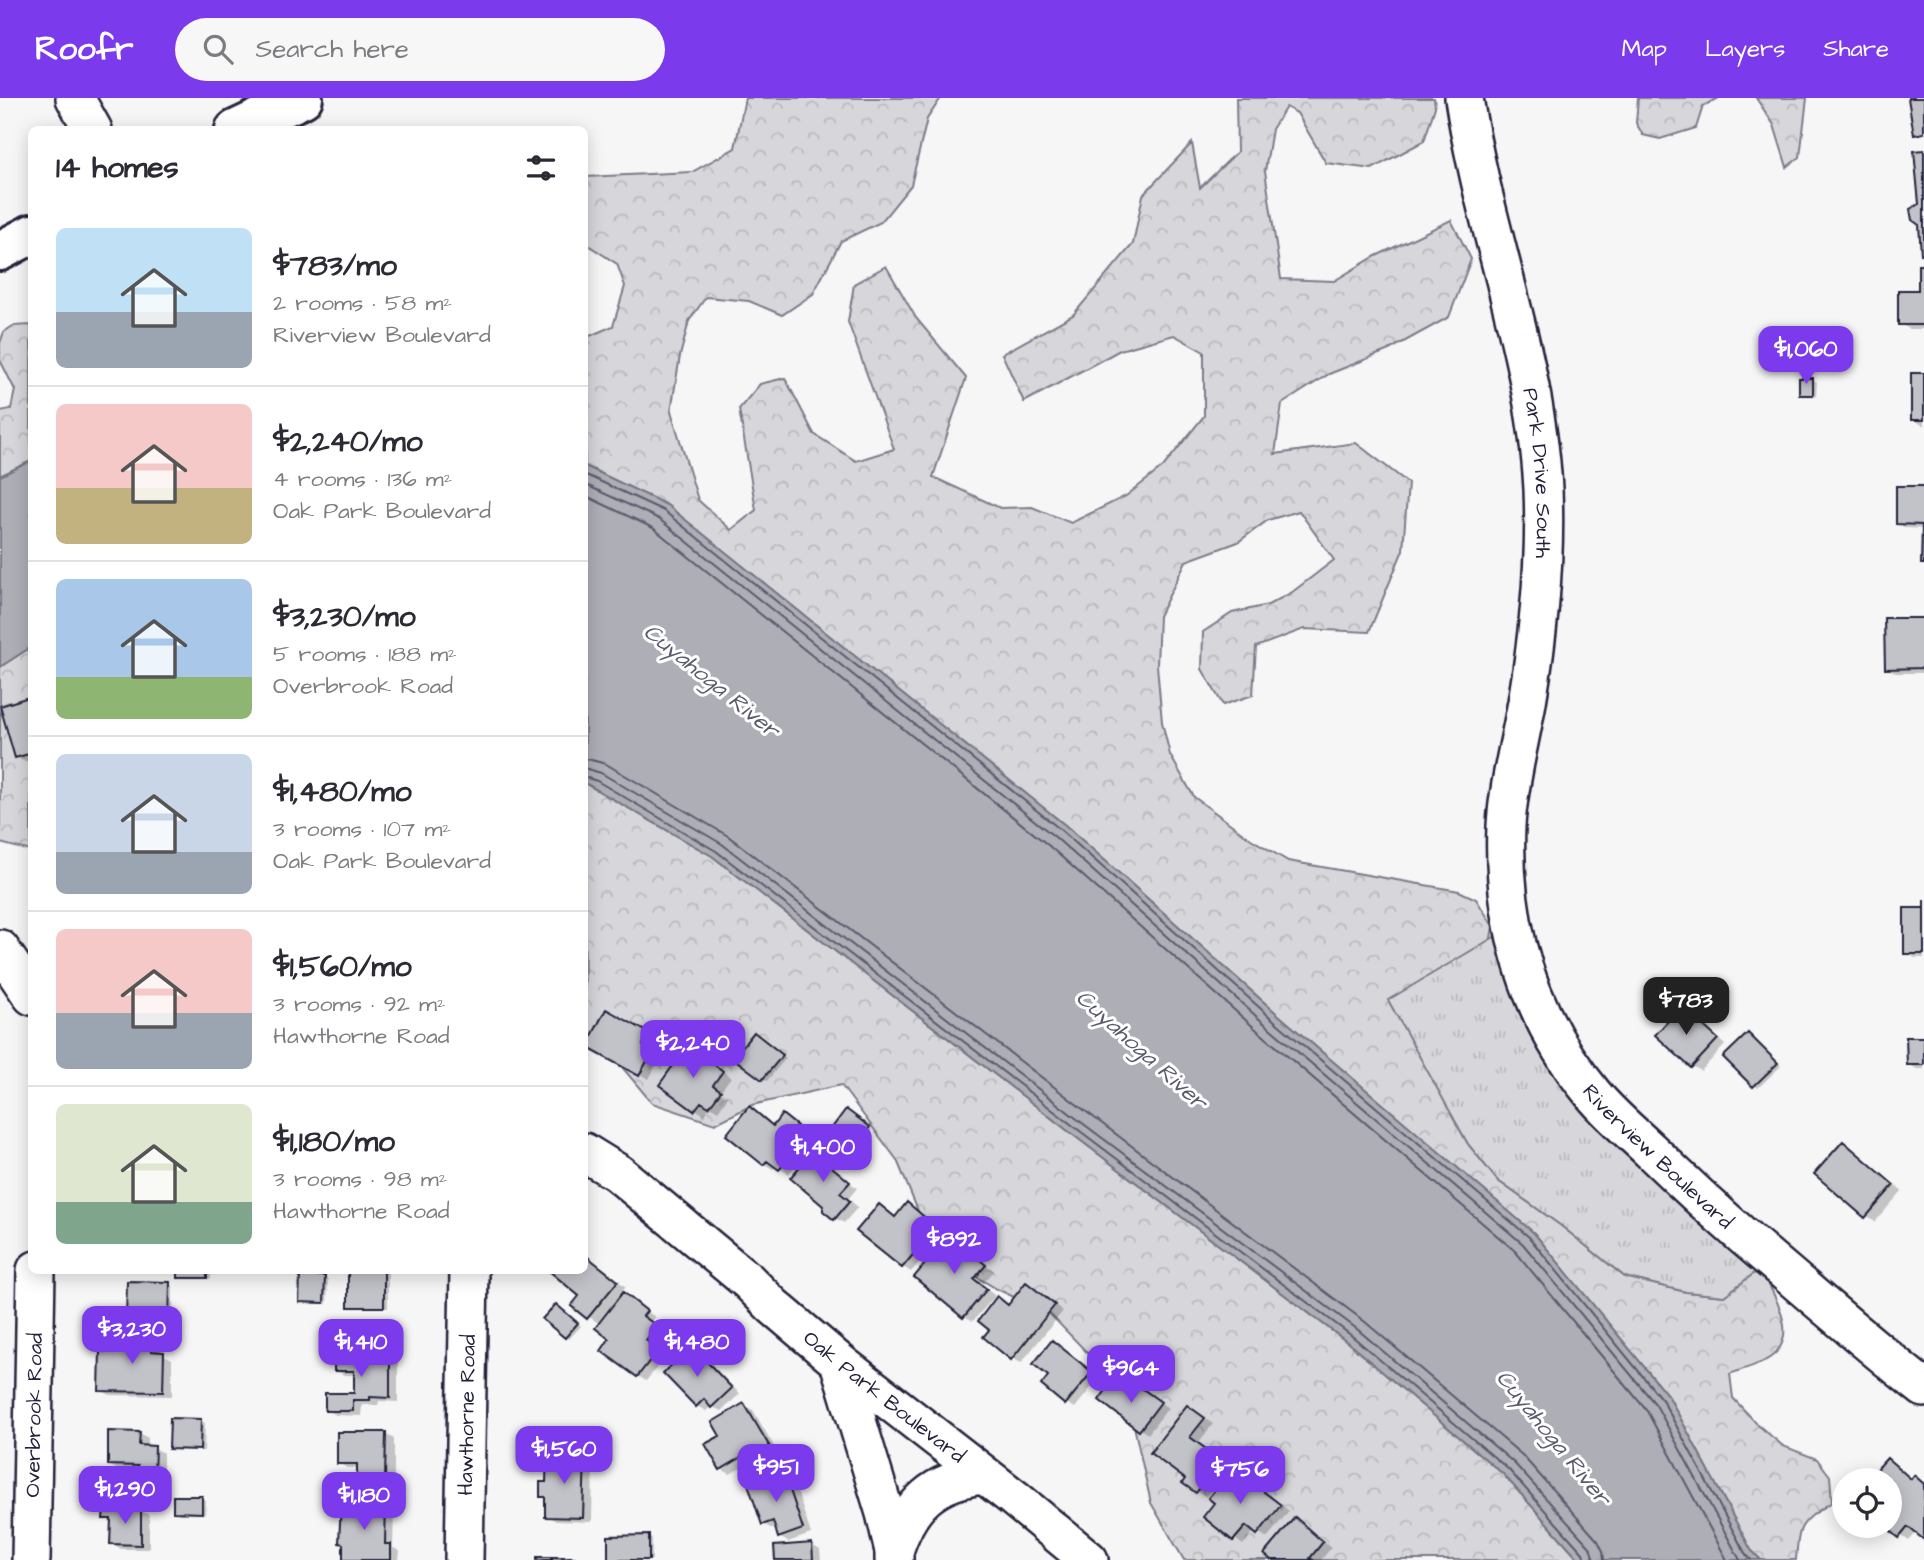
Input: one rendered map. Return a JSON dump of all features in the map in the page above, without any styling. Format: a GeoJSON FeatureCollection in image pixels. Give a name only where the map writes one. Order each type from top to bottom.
{"type":"FeatureCollection","features":[{"type":"Feature","properties":{"kind":"main road"},"geometry":{"type":"LineString","coordinates":[[244,126],[303,98]]}},
{"type":"Feature","properties":{"kind":"main road"},"geometry":{"type":"LineString","coordinates":[[0,251],[28,236]]}},
{"type":"Feature","properties":{"kind":"street"},"geometry":{"type":"LineString","coordinates":[[75,98],[91,126]]}},
{"type":"Feature","properties":{"kind":"street","name":"Park Drive South"},"geometry":{"type":"LineString","coordinates":[[1464,98],[1483,197],[1525,361],[1537,432],[1542,486],[1544,559],[1540,611],[1506,822],[1506,852]]}},
{"type":"Feature","properties":{"kind":"street","name":"Riverview Boulevard"},"geometry":{"type":"LineString","coordinates":[[1506,852],[1510,914],[1530,986],[1553,1035],[1594,1095],[1706,1205],[1851,1330],[1924,1388]]}},
{"type":"Feature","properties":{"kind":"street"},"geometry":{"type":"LineString","coordinates":[[0,950],[28,990]]}},
{"type":"Feature","properties":{"kind":"street","name":"Oak Park Boulevard"},"geometry":{"type":"LineString","coordinates":[[588,1154],[618,1173],[839,1362],[1089,1560]]}},
{"type":"Feature","properties":{"kind":"street","name":"Overbrook Road"},"geometry":{"type":"LineString","coordinates":[[31,1560],[36,1274]]}},
{"type":"Feature","properties":{"kind":"street","name":"Hawthorne Road"},"geometry":{"type":"LineString","coordinates":[[464,1560],[469,1274]]}},
{"type":"Feature","properties":{"kind":"street"},"geometry":{"type":"LineString","coordinates":[[839,1362],[885,1513],[894,1555]]}},
{"type":"Feature","properties":{"kind":"street"},"geometry":{"type":"LineString","coordinates":[[894,1555],[907,1519],[934,1489],[951,1481],[983,1475]]}},
{"type":"Feature","properties":{"kind":"green space"},"geometry":{"type":"Polygon","coordinates":[[[745,98],[941,98],[927,119],[911,185],[881,222],[841,241],[813,294],[782,315],[749,301],[706,297],[689,321],[671,411],[698,500],[731,530],[756,510],[739,409],[760,384],[785,378],[814,434],[856,461],[894,449],[848,322],[854,284],[886,266],[916,318],[966,378],[933,477],[1000,508],[1032,507],[1071,523],[1126,496],[1163,467],[1204,416],[1204,352],[1174,335],[1120,350],[1024,402],[1002,354],[1073,315],[1133,244],[1143,195],[1192,143],[1200,188],[1237,152],[1236,98],[1434,98],[1435,107],[1424,141],[1372,169],[1326,163],[1297,113],[1286,107],[1272,129],[1265,171],[1281,279],[1334,281],[1374,257],[1451,220],[1471,259],[1449,317],[1389,350],[1329,374],[1282,404],[1275,454],[1356,443],[1408,483],[1403,550],[1369,632],[1304,629],[1256,647],[1253,695],[1223,705],[1202,669],[1203,632],[1232,613],[1268,605],[1291,593],[1334,560],[1299,511],[1268,520],[1238,542],[1186,561],[1159,616],[1157,665],[1162,722],[1170,755],[1194,797],[1251,839],[1288,861],[1459,891],[1476,899],[1493,926],[1488,957],[1455,1063],[1456,1123],[1468,1144],[1497,1180],[1560,1225],[1625,1277],[1686,1292],[1724,1296],[1761,1268],[1782,1317],[1783,1341],[1777,1351],[1766,1360],[1730,1374],[1733,1398],[1758,1425],[1783,1446],[1817,1459],[1830,1476],[1832,1502],[1803,1525],[1798,1538],[1796,1560],[1761,1560],[1751,1550],[1669,1397],[1534,1233],[1275,1012],[1065,825],[667,505],[588,467],[588,337],[613,326],[625,286],[617,264],[588,245],[588,177],[692,172],[735,148],[745,98]]]}},
{"type":"Feature","properties":{"kind":"green space"},"geometry":{"type":"Polygon","coordinates":[[[1638,98],[1719,98],[1703,106],[1696,128],[1660,139],[1643,135],[1636,123],[1638,98]]]}},
{"type":"Feature","properties":{"kind":"green space"},"geometry":{"type":"Polygon","coordinates":[[[1756,98],[1807,98],[1800,157],[1787,167],[1774,125],[1756,98]]]}},
{"type":"Feature","properties":{"kind":"green space"},"geometry":{"type":"Polygon","coordinates":[[[28,325],[28,462],[0,476],[0,411],[11,409],[15,390],[0,360],[0,343],[4,332],[13,326],[28,325]]]}},
{"type":"Feature","properties":{"kind":"green space"},"geometry":{"type":"Polygon","coordinates":[[[28,649],[28,850],[0,843],[0,667],[28,649]]]}},
{"type":"Feature","properties":{"kind":"green space"},"geometry":{"type":"Polygon","coordinates":[[[588,785],[712,856],[1347,1342],[1503,1474],[1580,1560],[1184,1560],[1151,1503],[1134,1426],[1102,1368],[1050,1314],[997,1289],[935,1252],[897,1160],[841,1085],[752,1105],[715,1124],[652,1103],[622,1067],[588,1036],[588,785]]]}},
{"type":"Feature","properties":{"kind":"green space"},"geometry":{"type":"Polygon","coordinates":[[[1501,933],[1514,980],[1761,1268],[1724,1296],[1686,1292],[1625,1277],[1560,1225],[1497,1180],[1468,1144],[1388,1000],[1501,933]]]}},
{"type":"Feature","properties":{"kind":"water"},"geometry":{"type":"Polygon","coordinates":[[[28,462],[28,649],[0,667],[0,476],[28,462]]]}},
{"type":"Feature","properties":{"kind":"water","name":"Cuyahoga River"},"geometry":{"type":"Polygon","coordinates":[[[588,467],[667,505],[1065,825],[1275,1012],[1534,1233],[1669,1397],[1751,1550],[1761,1560],[1580,1560],[1503,1474],[1347,1342],[712,856],[588,785],[588,467]]]}},
{"type":"Feature","properties":{"kind":"building"},"geometry":{"type":"Polygon","coordinates":[[[1908,98],[1924,98],[1924,133],[1914,135],[1908,98]]]}},
{"type":"Feature","properties":{"kind":"building"},"geometry":{"type":"Polygon","coordinates":[[[1924,150],[1924,254],[1921,254],[1919,225],[1912,220],[1910,209],[1919,204],[1914,151],[1924,150]]]}},
{"type":"Feature","properties":{"kind":"building"},"geometry":{"type":"Polygon","coordinates":[[[1918,265],[1924,265],[1924,325],[1898,325],[1898,290],[1918,290],[1918,265]]]}},
{"type":"Feature","properties":{"kind":"building"},"geometry":{"type":"Polygon","coordinates":[[[1911,373],[1924,373],[1924,420],[1911,420],[1911,373]]]}},
{"type":"Feature","properties":{"kind":"building"},"geometry":{"type":"Polygon","coordinates":[[[1799,378],[1813,378],[1813,395],[1799,395],[1799,378]]]}},
{"type":"Feature","properties":{"kind":"building"},"geometry":{"type":"Polygon","coordinates":[[[1896,486],[1924,486],[1924,564],[1921,564],[1922,525],[1896,524],[1896,486]]]}},
{"type":"Feature","properties":{"kind":"building"},"geometry":{"type":"Polygon","coordinates":[[[1884,618],[1924,618],[1924,668],[1885,669],[1884,618]]]}},
{"type":"Feature","properties":{"kind":"building"},"geometry":{"type":"Polygon","coordinates":[[[28,697],[28,754],[15,758],[0,706],[28,697]]]}},
{"type":"Feature","properties":{"kind":"building"},"geometry":{"type":"Polygon","coordinates":[[[1904,908],[1924,908],[1924,954],[1904,954],[1904,908]]]}},
{"type":"Feature","properties":{"kind":"building"},"geometry":{"type":"Polygon","coordinates":[[[1682,1006],[1718,1039],[1691,1068],[1655,1035],[1682,1006]]]}},
{"type":"Feature","properties":{"kind":"building"},"geometry":{"type":"Polygon","coordinates":[[[606,1009],[649,1033],[643,1045],[653,1050],[639,1076],[588,1048],[606,1009]]]}},
{"type":"Feature","properties":{"kind":"building"},"geometry":{"type":"Polygon","coordinates":[[[754,1032],[783,1055],[762,1080],[733,1058],[754,1032]]]}},
{"type":"Feature","properties":{"kind":"building"},"geometry":{"type":"Polygon","coordinates":[[[1748,1033],[1778,1063],[1753,1087],[1723,1057],[1748,1033]]]}},
{"type":"Feature","properties":{"kind":"building"},"geometry":{"type":"Polygon","coordinates":[[[1906,1037],[1924,1037],[1924,1065],[1907,1065],[1906,1037]]]}},
{"type":"Feature","properties":{"kind":"building"},"geometry":{"type":"Polygon","coordinates":[[[688,1045],[723,1071],[713,1085],[721,1091],[709,1107],[701,1102],[694,1111],[659,1085],[688,1045]]]}},
{"type":"Feature","properties":{"kind":"building"},"geometry":{"type":"Polygon","coordinates":[[[749,1106],[773,1126],[782,1114],[797,1126],[780,1146],[792,1155],[779,1170],[767,1161],[763,1165],[726,1135],[749,1106]]]}},
{"type":"Feature","properties":{"kind":"building"},"geometry":{"type":"Polygon","coordinates":[[[846,1109],[870,1127],[847,1157],[823,1140],[846,1109]]]}},
{"type":"Feature","properties":{"kind":"building"},"geometry":{"type":"Polygon","coordinates":[[[1843,1141],[1894,1185],[1865,1218],[1814,1174],[1843,1141]]]}},
{"type":"Feature","properties":{"kind":"building"},"geometry":{"type":"Polygon","coordinates":[[[813,1151],[850,1182],[840,1193],[850,1201],[834,1220],[823,1211],[823,1206],[790,1178],[813,1151]]]}},
{"type":"Feature","properties":{"kind":"building"},"geometry":{"type":"Polygon","coordinates":[[[907,1202],[936,1227],[902,1268],[856,1231],[879,1204],[895,1217],[907,1202]]]}},
{"type":"Feature","properties":{"kind":"building"},"geometry":{"type":"Polygon","coordinates":[[[950,1234],[986,1265],[974,1279],[987,1289],[963,1318],[914,1277],[950,1234]]]}},
{"type":"Feature","properties":{"kind":"building"},"geometry":{"type":"Polygon","coordinates":[[[588,1257],[618,1281],[587,1319],[571,1306],[579,1296],[553,1274],[588,1274],[588,1257]]]}},
{"type":"Feature","properties":{"kind":"building"},"geometry":{"type":"Polygon","coordinates":[[[178,1274],[207,1274],[207,1278],[178,1278],[178,1274]]]}},
{"type":"Feature","properties":{"kind":"building"},"geometry":{"type":"Polygon","coordinates":[[[348,1274],[384,1274],[384,1307],[348,1307],[348,1274]]]}},
{"type":"Feature","properties":{"kind":"building"},"geometry":{"type":"Polygon","coordinates":[[[300,1275],[325,1276],[324,1303],[299,1302],[300,1275]]]}},
{"type":"Feature","properties":{"kind":"building"},"geometry":{"type":"Polygon","coordinates":[[[127,1281],[170,1282],[169,1321],[126,1320],[127,1281]]]}},
{"type":"Feature","properties":{"kind":"building"},"geometry":{"type":"Polygon","coordinates":[[[1026,1282],[1055,1305],[1011,1360],[983,1337],[989,1330],[978,1321],[997,1296],[1008,1305],[1026,1282]]]}},
{"type":"Feature","properties":{"kind":"building"},"geometry":{"type":"Polygon","coordinates":[[[623,1292],[647,1311],[643,1316],[657,1326],[646,1340],[658,1350],[637,1377],[601,1351],[609,1339],[595,1328],[623,1292]]]}},
{"type":"Feature","properties":{"kind":"building"},"geometry":{"type":"Polygon","coordinates":[[[556,1304],[578,1323],[565,1338],[542,1319],[556,1304]]]}},
{"type":"Feature","properties":{"kind":"building"},"geometry":{"type":"Polygon","coordinates":[[[113,1335],[152,1336],[151,1351],[164,1352],[163,1392],[99,1391],[100,1351],[113,1352],[113,1335]]]}},
{"type":"Feature","properties":{"kind":"building"},"geometry":{"type":"Polygon","coordinates":[[[1052,1340],[1092,1372],[1065,1405],[1041,1385],[1048,1376],[1033,1364],[1052,1340]]]}},
{"type":"Feature","properties":{"kind":"building"},"geometry":{"type":"Polygon","coordinates":[[[692,1346],[732,1388],[711,1408],[704,1399],[696,1407],[663,1373],[692,1346]]]}},
{"type":"Feature","properties":{"kind":"building"},"geometry":{"type":"Polygon","coordinates":[[[334,1352],[390,1353],[390,1398],[353,1400],[353,1411],[325,1411],[325,1393],[354,1393],[354,1371],[334,1371],[334,1352]]]}},
{"type":"Feature","properties":{"kind":"building"},"geometry":{"type":"Polygon","coordinates":[[[1112,1382],[1132,1397],[1140,1387],[1161,1402],[1139,1431],[1099,1400],[1112,1382]]]}},
{"type":"Feature","properties":{"kind":"building"},"geometry":{"type":"Polygon","coordinates":[[[744,1403],[774,1454],[754,1466],[747,1454],[720,1470],[705,1444],[720,1436],[712,1422],[744,1403]]]}},
{"type":"Feature","properties":{"kind":"building"},"geometry":{"type":"Polygon","coordinates":[[[1187,1405],[1205,1418],[1190,1437],[1210,1452],[1202,1461],[1214,1470],[1196,1493],[1182,1483],[1185,1479],[1150,1453],[1187,1405]]]}},
{"type":"Feature","properties":{"kind":"building"},"geometry":{"type":"Polygon","coordinates":[[[170,1418],[201,1419],[200,1450],[169,1449],[170,1418]]]}},
{"type":"Feature","properties":{"kind":"building"},"geometry":{"type":"Polygon","coordinates":[[[108,1431],[140,1432],[139,1445],[155,1446],[154,1478],[138,1478],[138,1466],[108,1465],[108,1431]]]}},
{"type":"Feature","properties":{"kind":"building"},"geometry":{"type":"Polygon","coordinates":[[[337,1432],[386,1432],[385,1480],[357,1480],[357,1464],[337,1464],[337,1432]]]}},
{"type":"Feature","properties":{"kind":"building"},"geometry":{"type":"Polygon","coordinates":[[[547,1453],[585,1454],[583,1518],[545,1517],[545,1497],[540,1497],[540,1482],[546,1482],[547,1453]]]}},
{"type":"Feature","properties":{"kind":"building"},"geometry":{"type":"Polygon","coordinates":[[[1887,1458],[1898,1468],[1878,1468],[1887,1458]]]}},
{"type":"Feature","properties":{"kind":"building"},"geometry":{"type":"Polygon","coordinates":[[[1233,1468],[1281,1505],[1257,1535],[1246,1526],[1233,1541],[1203,1517],[1214,1503],[1208,1498],[1233,1468]]]}},
{"type":"Feature","properties":{"kind":"building"},"geometry":{"type":"Polygon","coordinates":[[[1902,1471],[1911,1479],[1914,1475],[1924,1484],[1924,1540],[1908,1527],[1902,1534],[1902,1471]]]}},
{"type":"Feature","properties":{"kind":"building"},"geometry":{"type":"Polygon","coordinates":[[[784,1472],[803,1529],[778,1538],[773,1521],[762,1525],[748,1484],[784,1472]]]}},
{"type":"Feature","properties":{"kind":"building"},"geometry":{"type":"Polygon","coordinates":[[[173,1496],[202,1496],[202,1513],[173,1512],[173,1496]]]}},
{"type":"Feature","properties":{"kind":"building"},"geometry":{"type":"Polygon","coordinates":[[[341,1502],[386,1503],[385,1544],[391,1544],[391,1560],[343,1560],[343,1544],[339,1543],[341,1502]]]}},
{"type":"Feature","properties":{"kind":"building"},"geometry":{"type":"Polygon","coordinates":[[[104,1508],[141,1509],[141,1545],[110,1544],[111,1519],[103,1519],[104,1508]]]}},
{"type":"Feature","properties":{"kind":"building"},"geometry":{"type":"Polygon","coordinates":[[[1295,1517],[1323,1542],[1310,1558],[1313,1560],[1271,1560],[1264,1554],[1295,1517]]]}},
{"type":"Feature","properties":{"kind":"building"},"geometry":{"type":"Polygon","coordinates":[[[649,1535],[649,1560],[608,1560],[608,1536],[649,1535]]]}},
{"type":"Feature","properties":{"kind":"building"},"geometry":{"type":"Polygon","coordinates":[[[812,1543],[813,1560],[775,1560],[774,1546],[812,1543]]]}},
{"type":"Feature","properties":{"kind":"building"},"geometry":{"type":"Polygon","coordinates":[[[537,1557],[574,1557],[574,1560],[537,1560],[537,1557]]]}}]}
